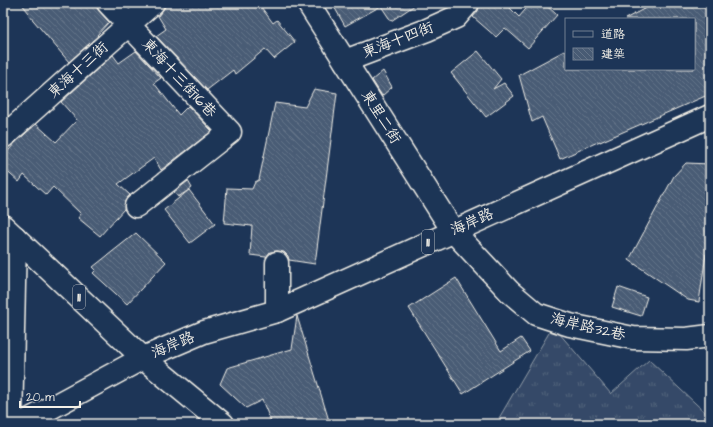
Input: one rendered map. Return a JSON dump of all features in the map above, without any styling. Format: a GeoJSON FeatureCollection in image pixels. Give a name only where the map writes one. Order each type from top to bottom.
{"type":"FeatureCollection","features":[{"type":"Feature","properties":{"kind":"main road","name":"東海十三街16巷"},"geometry":{"type":"LineString","coordinates":[[108,3],[230,132],[136,206]]}},
{"type":"Feature","properties":{"kind":"main road","name":"東海十三街"},"geometry":{"type":"LineString","coordinates":[[3,136],[153,3]]}},
{"type":"Feature","properties":{"kind":"main road","name":"東里二街"},"geometry":{"type":"LineString","coordinates":[[308,3],[453,231]]}},
{"type":"Feature","properties":{"kind":"main road","name":"東海十四街"},"geometry":{"type":"LineString","coordinates":[[345,61],[428,30],[456,17],[468,3]]}},
{"type":"Feature","properties":{"kind":"main road","name":"海岸路"},"geometry":{"type":"LineString","coordinates":[[21,424],[143,358],[204,332],[277,311],[710,116]]}},
{"type":"Feature","properties":{"kind":"main road"},"geometry":{"type":"LineString","coordinates":[[9,231],[11,424]]}},
{"type":"Feature","properties":{"kind":"main road","name":"11"},"geometry":{"type":"LineString","coordinates":[[9,231],[143,358]]}},
{"type":"Feature","properties":{"kind":"main road","name":"海岸路32巷"},"geometry":{"type":"LineString","coordinates":[[453,231],[510,292],[536,314],[570,325],[633,338],[686,339],[710,336]]}},
{"type":"Feature","properties":{"kind":"main road"},"geometry":{"type":"LineString","coordinates":[[277,262],[277,311]]}},
{"type":"Feature","properties":{"kind":"main road"},"geometry":{"type":"LineString","coordinates":[[143,358],[223,424]]}},
{"type":"Feature","properties":{"kind":"green space"},"geometry":{"type":"Polygon","coordinates":[[[553,326],[611,394],[649,360],[710,417],[710,424],[505,424],[499,418],[553,326]]]}},
{"type":"Feature","properties":{"kind":"building"},"geometry":{"type":"Polygon","coordinates":[[[21,3],[96,3],[99,11],[109,22],[97,35],[98,36],[69,62],[28,14],[29,13],[21,3]]]}},
{"type":"Feature","properties":{"kind":"building"},"geometry":{"type":"Polygon","coordinates":[[[165,3],[258,3],[273,23],[277,20],[295,42],[274,59],[265,49],[235,74],[233,70],[207,90],[156,36],[166,29],[158,16],[165,7],[165,3]]]}},
{"type":"Feature","properties":{"kind":"building"},"geometry":{"type":"Polygon","coordinates":[[[332,3],[418,3],[391,21],[381,6],[345,26],[332,3]]]}},
{"type":"Feature","properties":{"kind":"building"},"geometry":{"type":"Polygon","coordinates":[[[480,3],[505,3],[519,17],[531,3],[544,3],[557,15],[528,48],[505,28],[496,37],[473,17],[478,11],[480,3]]]}},
{"type":"Feature","properties":{"kind":"building"},"geometry":{"type":"Polygon","coordinates":[[[655,3],[710,3],[710,94],[560,159],[542,117],[532,122],[519,75],[565,51],[565,70],[695,70],[695,18],[627,18],[655,3]]]}},
{"type":"Feature","properties":{"kind":"building"},"geometry":{"type":"Polygon","coordinates":[[[136,51],[161,78],[154,83],[179,115],[188,106],[212,131],[161,170],[154,158],[118,184],[130,195],[125,201],[124,209],[100,236],[78,218],[81,214],[53,187],[46,195],[24,175],[19,182],[3,168],[3,157],[15,143],[36,124],[56,142],[77,120],[61,102],[113,55],[119,63],[136,51]]]}},
{"type":"Feature","properties":{"kind":"building"},"geometry":{"type":"Polygon","coordinates":[[[478,51],[501,79],[493,89],[504,83],[514,96],[486,117],[451,73],[478,51]]]}},
{"type":"Feature","properties":{"kind":"building"},"geometry":{"type":"Polygon","coordinates":[[[383,71],[392,87],[382,96],[372,80],[383,71]]]}},
{"type":"Feature","properties":{"kind":"building"},"geometry":{"type":"Polygon","coordinates":[[[314,89],[337,93],[315,264],[289,260],[288,256],[284,252],[277,251],[270,252],[266,257],[250,255],[252,226],[224,223],[227,188],[252,189],[255,182],[259,180],[275,103],[305,107],[314,89]]]}},
{"type":"Feature","properties":{"kind":"building"},"geometry":{"type":"Polygon","coordinates":[[[686,163],[710,164],[710,254],[706,254],[699,302],[688,300],[629,260],[674,176],[686,163]]]}},
{"type":"Feature","properties":{"kind":"building"},"geometry":{"type":"Polygon","coordinates":[[[188,181],[192,188],[178,197],[174,192],[188,181]]]}},
{"type":"Feature","properties":{"kind":"building"},"geometry":{"type":"Polygon","coordinates":[[[189,190],[215,224],[190,243],[164,210],[189,190]]]}},
{"type":"Feature","properties":{"kind":"building"},"geometry":{"type":"Polygon","coordinates":[[[136,233],[166,262],[127,304],[93,273],[96,270],[93,267],[136,233]]]}},
{"type":"Feature","properties":{"kind":"building"},"geometry":{"type":"Polygon","coordinates":[[[456,278],[501,351],[521,338],[530,351],[463,394],[409,308],[456,278]]]}},
{"type":"Feature","properties":{"kind":"building"},"geometry":{"type":"Polygon","coordinates":[[[618,287],[647,297],[641,316],[612,307],[618,287]]]}},
{"type":"Feature","properties":{"kind":"building"},"geometry":{"type":"Polygon","coordinates":[[[297,316],[330,424],[272,424],[262,400],[246,408],[220,384],[227,368],[292,349],[297,316]]]}}]}
